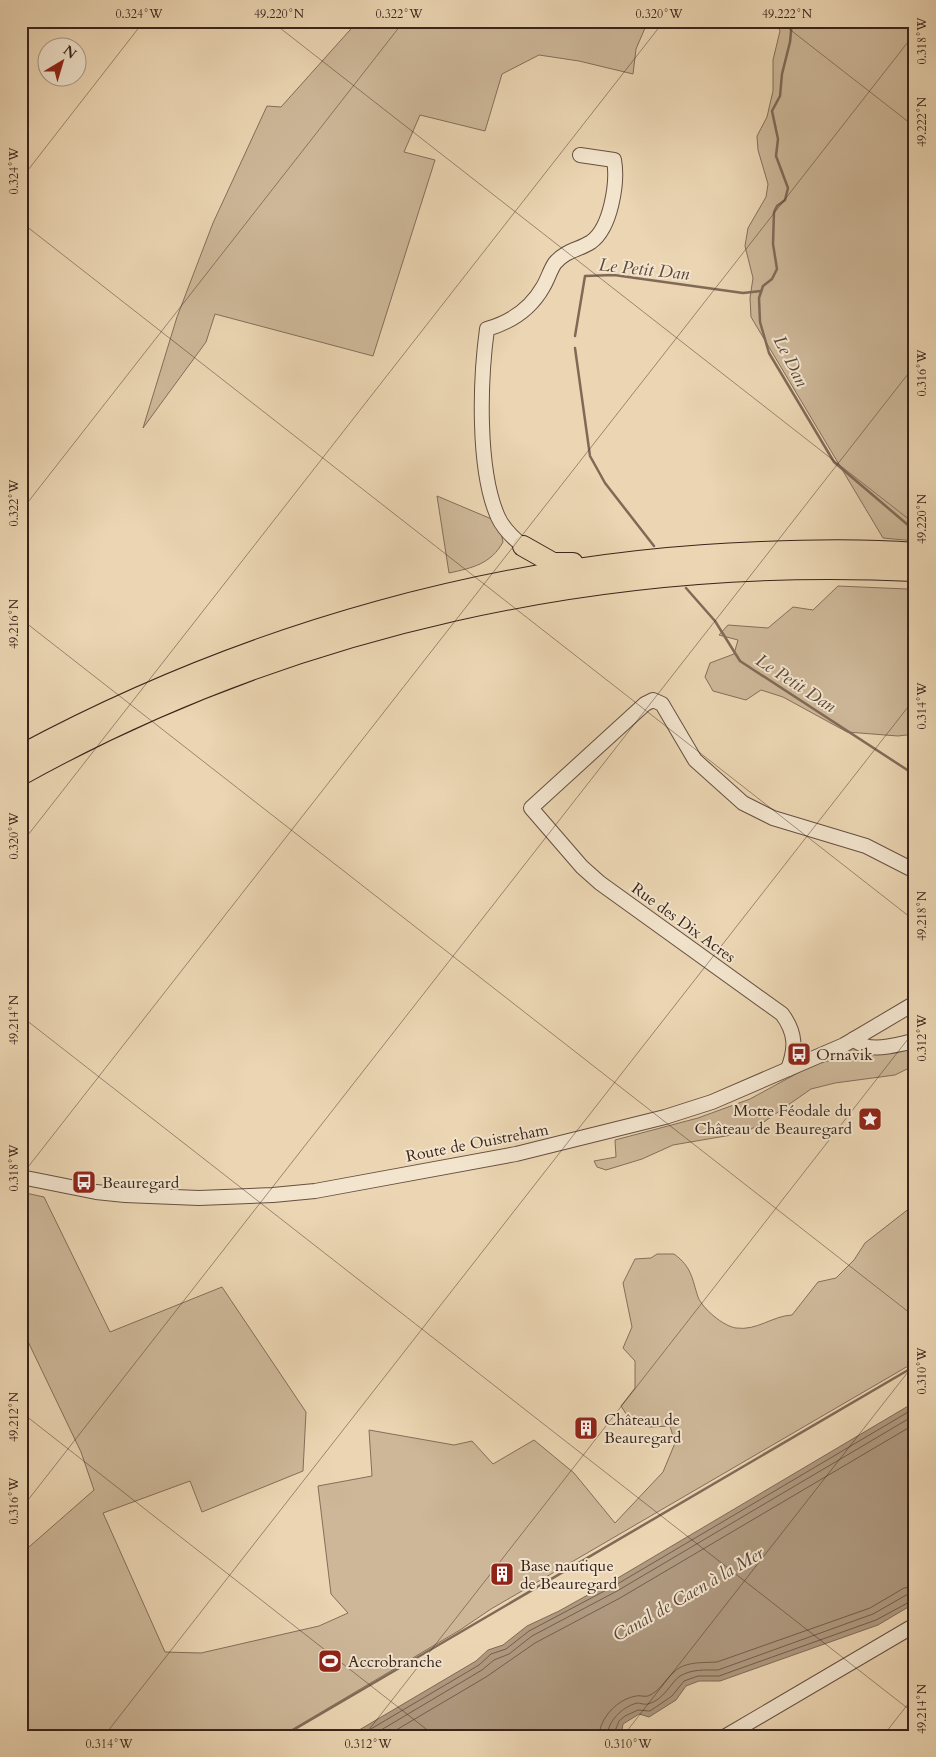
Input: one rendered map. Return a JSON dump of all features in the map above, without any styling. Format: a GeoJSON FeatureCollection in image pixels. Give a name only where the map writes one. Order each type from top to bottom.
{"type":"FeatureCollection","features":[{"type":"Feature","properties":{"kind":"highway"},"geometry":{"type":"LineString","coordinates":[[523,546],[553,563],[574,562],[586,568]]}},
{"type":"Feature","properties":{"kind":"highway"},"geometry":{"type":"LineString","coordinates":[[505,581],[526,565],[527,557],[523,546]]}},
{"type":"Feature","properties":{"kind":"highway"},"geometry":{"type":"LineString","coordinates":[[21,755],[124,704],[240,656],[368,615],[505,581],[586,568],[732,553],[862,550],[915,553]]}},
{"type":"Feature","properties":{"kind":"highway"},"geometry":{"type":"LineString","coordinates":[[21,775],[123,724],[252,671],[362,634],[449,612],[538,594],[700,573],[810,568],[915,571]]}},
{"type":"Feature","properties":{"kind":"street"},"geometry":{"type":"LineString","coordinates":[[523,546],[514,539],[498,517],[489,487],[483,444],[484,352],[487,329],[508,323],[524,312],[543,288],[554,265],[569,250],[592,242],[607,219],[616,187],[614,160],[580,155]]}},
{"type":"Feature","properties":{"kind":"street","name":"Rue des Dix Acres"},"geometry":{"type":"LineString","coordinates":[[788,1069],[794,1055],[795,1039],[791,1026],[782,1014],[600,883],[582,867],[531,808],[645,704],[653,700],[662,704],[695,760],[743,803],[773,818],[866,846],[915,871]]}},
{"type":"Feature","properties":{"kind":"street","name":"Route de Ouistreham"},"geometry":{"type":"LineString","coordinates":[[21,1177],[96,1192],[156,1197],[208,1197],[316,1190],[516,1154],[665,1117],[712,1102],[854,1039],[915,1003]]}},
{"type":"Feature","properties":{"kind":"street"},"geometry":{"type":"LineString","coordinates":[[854,1039],[859,1044],[877,1048],[915,1041]]}},
{"type":"Feature","properties":{"kind":"street"},"geometry":{"type":"LineString","coordinates":[[726,1736],[915,1625]]}},
{"type":"Feature","properties":{"kind":"shaded area"},"geometry":{"type":"Polygon","coordinates":[[[358,21],[648,21],[636,49],[633,74],[579,61],[539,55],[502,74],[485,131],[420,115],[404,152],[435,160],[373,356],[215,314],[206,342],[143,428],[177,317],[213,223],[267,106],[281,107],[358,21]]]}},
{"type":"Feature","properties":{"kind":"shaded area"},"geometry":{"type":"Polygon","coordinates":[[[776,21],[915,21],[915,541],[883,538],[751,317],[750,298],[753,278],[745,246],[748,228],[766,197],[768,184],[758,150],[757,136],[767,117],[773,91],[773,60],[780,31],[776,21]]]}},
{"type":"Feature","properties":{"kind":"shaded area"},"geometry":{"type":"Polygon","coordinates":[[[437,496],[494,520],[500,527],[503,542],[493,555],[473,567],[449,573],[437,496]]]}},
{"type":"Feature","properties":{"kind":"shaded area"},"geometry":{"type":"Polygon","coordinates":[[[838,586],[907,589],[915,603],[915,734],[898,736],[847,732],[783,697],[761,690],[746,700],[713,691],[705,677],[710,663],[734,654],[738,640],[719,635],[728,625],[768,628],[793,607],[813,610],[838,586]]]}},
{"type":"Feature","properties":{"kind":"shaded area"},"geometry":{"type":"Polygon","coordinates":[[[915,1047],[915,1065],[895,1075],[835,1083],[811,1089],[761,1124],[743,1133],[673,1145],[642,1159],[606,1170],[597,1167],[594,1161],[616,1157],[615,1140],[698,1118],[750,1099],[816,1063],[829,1061],[853,1048],[915,1047]]]}},
{"type":"Feature","properties":{"kind":"shaded area"},"geometry":{"type":"Polygon","coordinates":[[[21,1192],[44,1197],[110,1332],[222,1287],[306,1412],[303,1471],[202,1512],[190,1481],[103,1513],[165,1652],[201,1653],[319,1626],[348,1613],[331,1594],[318,1486],[372,1476],[369,1430],[454,1445],[472,1441],[493,1464],[534,1440],[574,1473],[615,1523],[663,1472],[675,1443],[670,1426],[650,1427],[632,1423],[621,1406],[635,1388],[635,1361],[623,1348],[632,1327],[623,1283],[635,1259],[651,1258],[657,1254],[674,1254],[688,1269],[698,1297],[709,1312],[731,1327],[751,1327],[792,1315],[818,1282],[836,1278],[854,1260],[865,1243],[915,1204],[915,1362],[491,1609],[460,1630],[281,1736],[21,1736],[21,1554],[94,1490],[81,1452],[21,1327],[21,1192]]]}},
{"type":"Feature","properties":{"kind":"water","name":"Canal de Caen à la Mer"},"geometry":{"type":"Polygon","coordinates":[[[915,1402],[915,1603],[878,1625],[720,1681],[699,1681],[686,1686],[676,1700],[649,1717],[639,1714],[623,1724],[622,1730],[616,1736],[349,1736],[476,1661],[488,1650],[503,1645],[527,1626],[559,1611],[611,1582],[915,1402]]]}},
{"type":"Feature","properties":{"kind":"waterway","name":"Le Dan"},"geometry":{"type":"LineString","coordinates":[[792,21],[790,42],[782,74],[780,96],[772,111],[778,139],[776,156],[788,188],[785,200],[777,206],[774,212],[773,244],[777,269],[772,279],[763,286],[759,298],[760,322],[769,353],[834,462],[915,531]]}},
{"type":"Feature","properties":{"kind":"waterway","name":"Le Petit Dan"},"geometry":{"type":"LineString","coordinates":[[575,336],[585,276],[614,275],[743,293],[761,291]]}},
{"type":"Feature","properties":{"kind":"waterway","name":"Le Petit Dan"},"geometry":{"type":"LineString","coordinates":[[575,348],[590,456],[605,483],[654,546]]}},
{"type":"Feature","properties":{"kind":"waterway","name":"Le Petit Dan"},"geometry":{"type":"LineString","coordinates":[[686,588],[715,621],[740,661],[915,775]]}},
{"type":"Feature","properties":{"kind":"waterway"},"geometry":{"type":"LineString","coordinates":[[283,1736],[915,1366]]}},
{"type":"Feature","properties":{"kind":"place","name":"Ornavik"},"geometry":{"type":"Point","coordinates":[799,1054]}},
{"type":"Feature","properties":{"kind":"place","name":"Motte Féodale du Château de Beauregard"},"geometry":{"type":"Point","coordinates":[870,1119]}},
{"type":"Feature","properties":{"kind":"place","name":"Beauregard"},"geometry":{"type":"Point","coordinates":[84,1182]}},
{"type":"Feature","properties":{"kind":"place","name":"Château de Beauregard"},"geometry":{"type":"Point","coordinates":[586,1428]}},
{"type":"Feature","properties":{"kind":"place","name":"Base nautique de Beauregard"},"geometry":{"type":"Point","coordinates":[502,1574]}},
{"type":"Feature","properties":{"kind":"place","name":"Accrobranche"},"geometry":{"type":"Point","coordinates":[330,1661]}}]}
